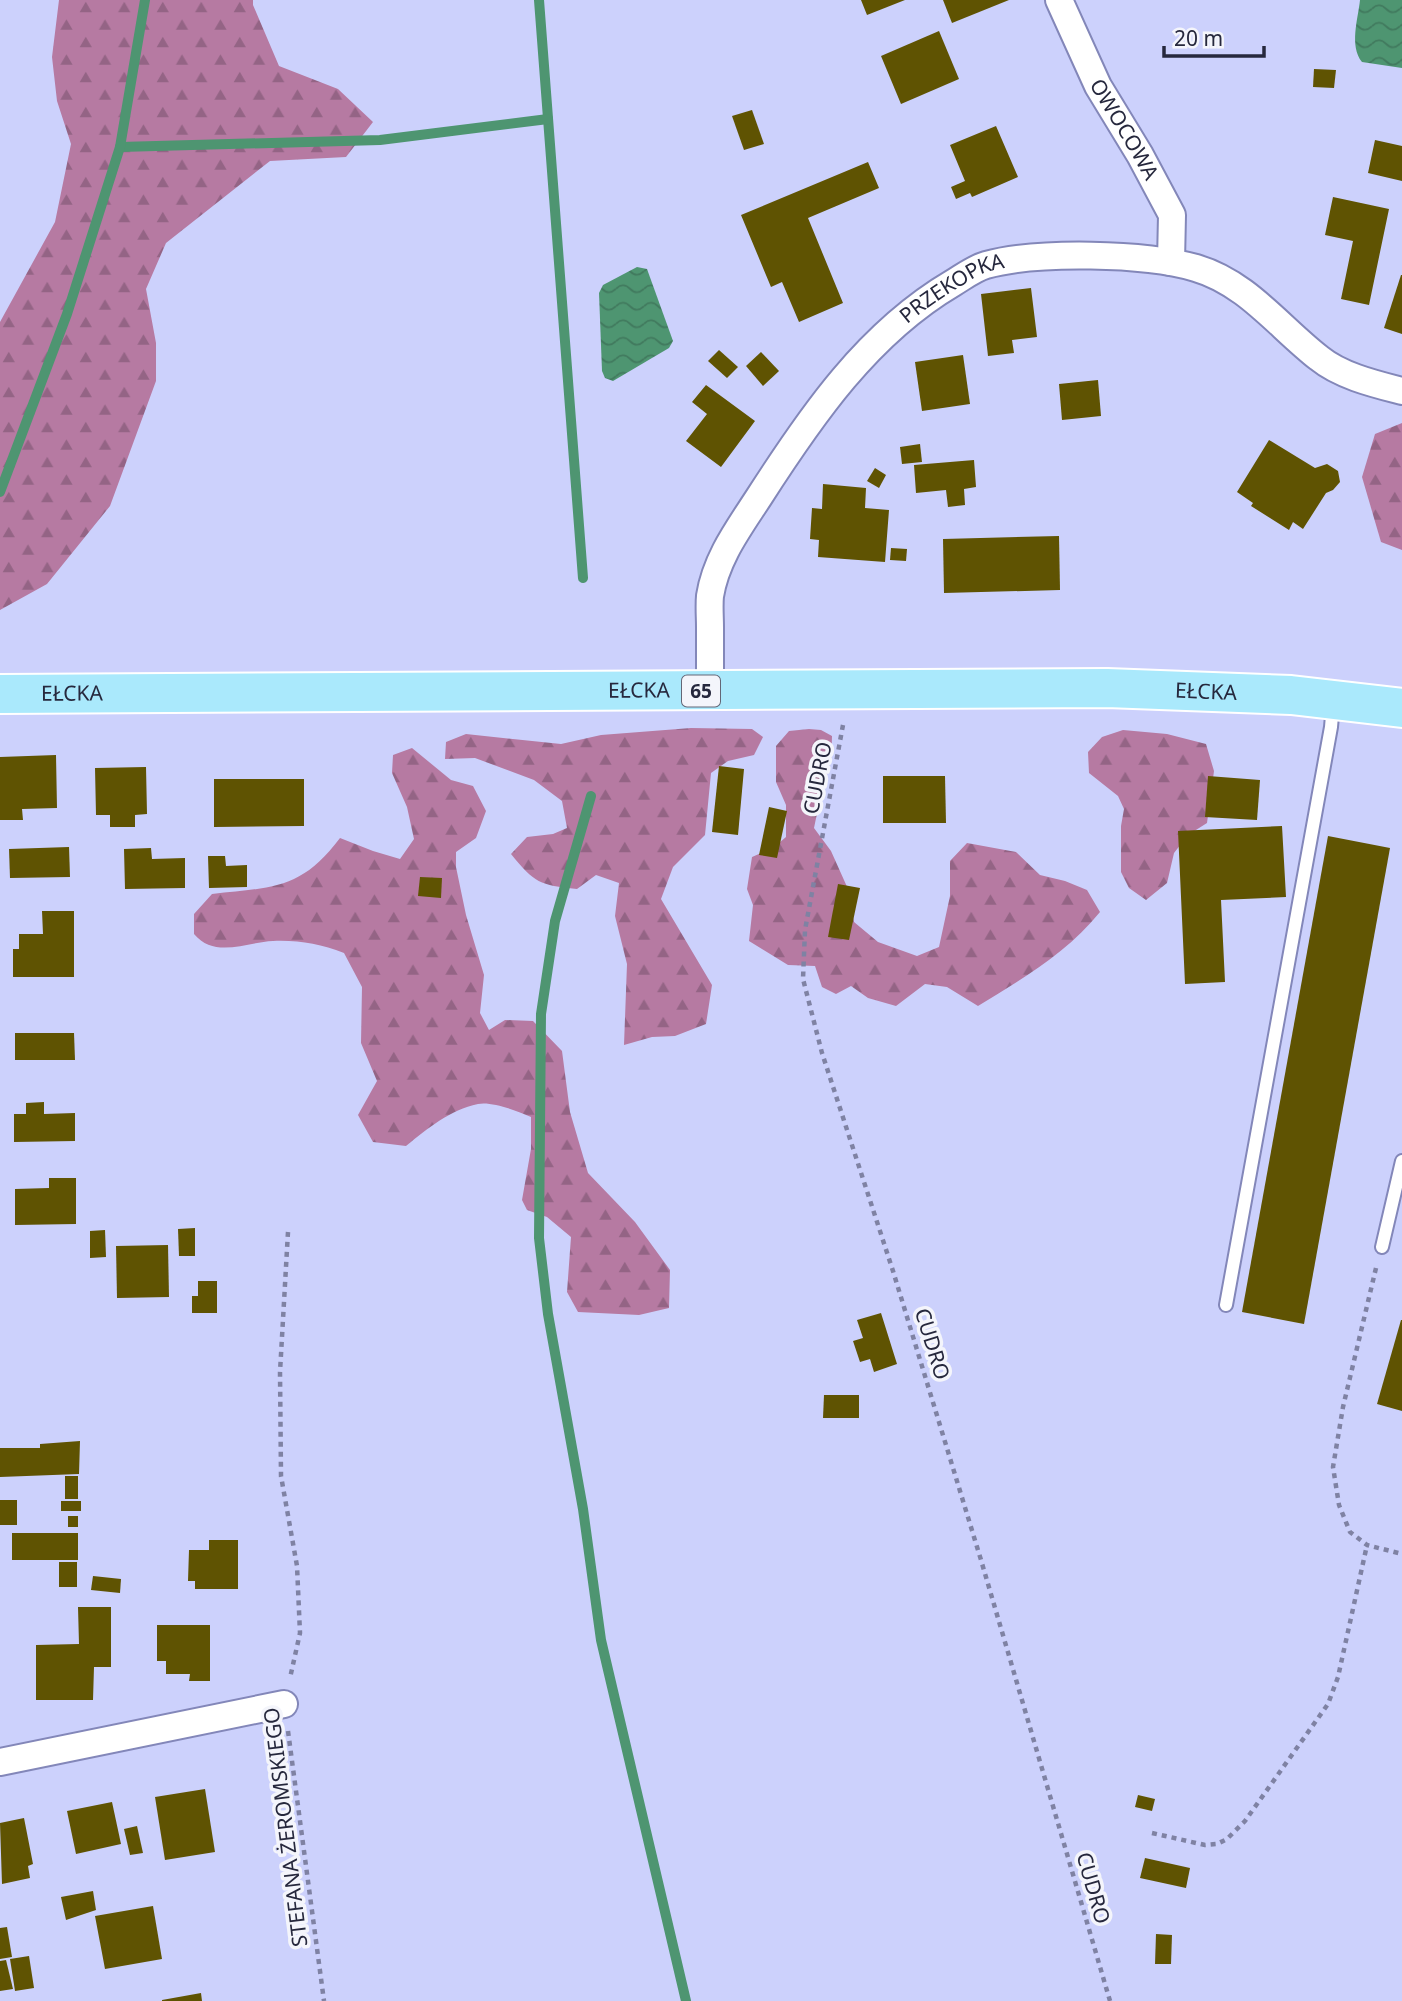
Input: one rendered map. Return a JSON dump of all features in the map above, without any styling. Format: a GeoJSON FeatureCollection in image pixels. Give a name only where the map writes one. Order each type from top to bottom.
{"type":"FeatureCollection","features":[{"type":"Feature","properties":{"kind":"main road","name":"EŁCKA"},"geometry":{"type":"LineString","coordinates":[[0,694],[1107,688],[1291,695],[1402,708]]}},
{"type":"Feature","properties":{"kind":"street","name":"OWOCOWA"},"geometry":{"type":"LineString","coordinates":[[1059,0],[1098,86],[1172,215],[1171,262]]}},
{"type":"Feature","properties":{"kind":"street","name":"PRZEKOPKA"},"geometry":{"type":"LineString","coordinates":[[710,691],[710,596],[723,552],[803,428],[862,357],[905,317],[943,289],[984,265],[1044,257],[1102,257],[1171,262],[1220,276],[1242,289],[1321,360],[1360,379],[1402,391]]}},
{"type":"Feature","properties":{"kind":"street"},"geometry":{"type":"LineString","coordinates":[[0,1762],[284,1704]]}},
{"type":"Feature","properties":{"kind":"lane"},"geometry":{"type":"LineString","coordinates":[[1226,1305],[1328,741],[1333,700]]}},
{"type":"Feature","properties":{"kind":"lane"},"geometry":{"type":"LineString","coordinates":[[1382,1247],[1402,1161]]}},
{"type":"Feature","properties":{"kind":"path","name":"CUDRO"},"geometry":{"type":"LineString","coordinates":[[844,689],[845,717],[805,930],[803,979],[822,1053],[970,1520],[1110,2001]]}},
{"type":"Feature","properties":{"kind":"path","name":"STEFANA ŻEROMSKIEGO"},"geometry":{"type":"LineString","coordinates":[[288,1232],[280,1372],[281,1476],[297,1566],[300,1633],[284,1704],[324,2001]]}},
{"type":"Feature","properties":{"kind":"path"},"geometry":{"type":"LineString","coordinates":[[1382,1247],[1343,1407],[1333,1467],[1339,1505],[1350,1532],[1367,1545],[1402,1554]]}},
{"type":"Feature","properties":{"kind":"path"},"geometry":{"type":"LineString","coordinates":[[1152,1833],[1205,1845],[1217,1844],[1227,1839],[1245,1821],[1328,1704],[1338,1677],[1367,1545]]}},
{"type":"Feature","properties":{"kind":"green space"},"geometry":{"type":"Polygon","coordinates":[[[59,0],[253,0],[279,66],[338,89],[373,122],[346,157],[270,161],[166,243],[146,289],[156,343],[156,381],[110,506],[47,584],[0,610],[0,322],[55,222],[71,144],[57,101],[52,57],[59,0]]]}},
{"type":"Feature","properties":{"kind":"green space"},"geometry":{"type":"Polygon","coordinates":[[[1402,423],[1402,550],[1381,542],[1362,477],[1375,434],[1402,423]]]}},
{"type":"Feature","properties":{"kind":"green space"},"geometry":{"type":"Polygon","coordinates":[[[691,728],[752,729],[763,737],[754,755],[728,761],[711,773],[705,835],[673,867],[661,899],[712,985],[706,1024],[675,1036],[652,1037],[624,1045],[627,964],[615,916],[619,883],[596,875],[577,889],[546,884],[532,877],[511,854],[527,837],[553,834],[567,828],[562,801],[534,780],[475,758],[445,759],[446,742],[466,734],[561,744],[601,735],[691,728]]]}},
{"type":"Feature","properties":{"kind":"green space"},"geometry":{"type":"Polygon","coordinates":[[[821,730],[832,736],[828,771],[814,828],[831,851],[848,889],[854,922],[878,942],[917,956],[939,947],[950,896],[950,861],[967,843],[1016,852],[1040,875],[1087,890],[1100,912],[1058,953],[978,1006],[947,987],[925,984],[896,1006],[868,998],[851,986],[836,994],[822,987],[815,966],[788,965],[749,941],[753,905],[747,889],[752,857],[773,848],[786,837],[786,805],[776,782],[776,746],[789,731],[821,730]]]}},
{"type":"Feature","properties":{"kind":"green space"},"geometry":{"type":"Polygon","coordinates":[[[1123,730],[1167,734],[1206,744],[1214,771],[1207,823],[1188,835],[1174,853],[1167,883],[1146,900],[1129,888],[1121,872],[1121,826],[1124,809],[1118,796],[1089,773],[1088,752],[1102,737],[1123,730]]]}},
{"type":"Feature","properties":{"kind":"green space"},"geometry":{"type":"Polygon","coordinates":[[[412,748],[451,780],[473,786],[486,811],[476,838],[456,852],[456,867],[466,915],[484,975],[480,1013],[489,1030],[505,1020],[533,1021],[562,1051],[570,1112],[588,1173],[635,1222],[670,1270],[669,1308],[639,1315],[578,1312],[567,1292],[571,1237],[547,1217],[527,1210],[522,1200],[531,1149],[531,1117],[512,1109],[483,1103],[449,1115],[406,1146],[373,1142],[358,1115],[377,1081],[361,1043],[362,987],[344,953],[292,941],[231,947],[211,946],[194,934],[194,914],[212,894],[269,887],[298,877],[326,855],[340,838],[400,859],[414,839],[407,807],[392,773],[393,755],[412,748]]]}},
{"type":"Feature","properties":{"kind":"water"},"geometry":{"type":"Polygon","coordinates":[[[1360,0],[1402,0],[1402,68],[1362,62],[1358,56],[1355,40],[1360,0]]]}},
{"type":"Feature","properties":{"kind":"water"},"geometry":{"type":"Polygon","coordinates":[[[637,267],[647,269],[673,341],[669,348],[613,381],[605,378],[602,371],[599,293],[603,285],[637,267]]]}},
{"type":"Feature","properties":{"kind":"building"},"geometry":{"type":"Polygon","coordinates":[[[861,0],[905,0],[867,15],[861,0]]]}},
{"type":"Feature","properties":{"kind":"building"},"geometry":{"type":"Polygon","coordinates":[[[943,0],[1009,0],[952,23],[943,0]]]}},
{"type":"Feature","properties":{"kind":"building"},"geometry":{"type":"Polygon","coordinates":[[[939,31],[959,79],[901,104],[881,56],[939,31]]]}},
{"type":"Feature","properties":{"kind":"building"},"geometry":{"type":"Polygon","coordinates":[[[1314,69],[1336,70],[1334,88],[1313,87],[1314,69]]]}},
{"type":"Feature","properties":{"kind":"building"},"geometry":{"type":"Polygon","coordinates":[[[752,110],[764,144],[744,150],[732,116],[752,110]]]}},
{"type":"Feature","properties":{"kind":"building"},"geometry":{"type":"Polygon","coordinates":[[[996,126],[1018,177],[972,197],[970,193],[956,199],[951,187],[965,181],[950,145],[996,126]]]}},
{"type":"Feature","properties":{"kind":"building"},"geometry":{"type":"Polygon","coordinates":[[[1375,140],[1402,146],[1402,181],[1368,173],[1375,140]]]}},
{"type":"Feature","properties":{"kind":"building"},"geometry":{"type":"Polygon","coordinates":[[[868,162],[879,188],[808,218],[843,303],[799,322],[782,282],[771,287],[741,215],[868,162]]]}},
{"type":"Feature","properties":{"kind":"building"},"geometry":{"type":"Polygon","coordinates":[[[1333,197],[1389,209],[1369,305],[1341,299],[1353,241],[1325,235],[1333,197]]]}},
{"type":"Feature","properties":{"kind":"building"},"geometry":{"type":"Polygon","coordinates":[[[1402,275],[1402,334],[1384,328],[1402,275]]]}},
{"type":"Feature","properties":{"kind":"building"},"geometry":{"type":"Polygon","coordinates":[[[1031,288],[1037,337],[1012,340],[1014,353],[988,356],[981,294],[1031,288]]]}},
{"type":"Feature","properties":{"kind":"building"},"geometry":{"type":"Polygon","coordinates":[[[719,350],[738,367],[727,378],[708,361],[719,350]]]}},
{"type":"Feature","properties":{"kind":"building"},"geometry":{"type":"Polygon","coordinates":[[[761,352],[779,371],[763,386],[746,366],[761,352]]]}},
{"type":"Feature","properties":{"kind":"building"},"geometry":{"type":"Polygon","coordinates":[[[963,355],[970,404],[922,411],[915,362],[963,355]]]}},
{"type":"Feature","properties":{"kind":"building"},"geometry":{"type":"Polygon","coordinates":[[[1098,380],[1101,416],[1062,420],[1059,384],[1098,380]]]}},
{"type":"Feature","properties":{"kind":"building"},"geometry":{"type":"Polygon","coordinates":[[[706,385],[755,421],[721,467],[686,441],[707,414],[692,402],[706,385]]]}},
{"type":"Feature","properties":{"kind":"building"},"geometry":{"type":"Polygon","coordinates":[[[1269,440],[1315,468],[1327,464],[1338,471],[1340,482],[1326,493],[1303,529],[1293,522],[1289,530],[1251,506],[1253,503],[1237,492],[1269,440]]]}},
{"type":"Feature","properties":{"kind":"building"},"geometry":{"type":"Polygon","coordinates":[[[920,444],[922,462],[902,464],[900,447],[920,444]]]}},
{"type":"Feature","properties":{"kind":"building"},"geometry":{"type":"Polygon","coordinates":[[[974,460],[976,487],[964,489],[965,505],[948,507],[946,490],[916,493],[914,465],[974,460]]]}},
{"type":"Feature","properties":{"kind":"building"},"geometry":{"type":"Polygon","coordinates":[[[875,468],[886,475],[879,488],[867,481],[875,468]]]}},
{"type":"Feature","properties":{"kind":"building"},"geometry":{"type":"Polygon","coordinates":[[[823,484],[866,488],[865,508],[889,510],[885,562],[818,557],[819,540],[810,539],[812,508],[822,509],[823,484]]]}},
{"type":"Feature","properties":{"kind":"building"},"geometry":{"type":"Polygon","coordinates":[[[1059,536],[1060,590],[944,593],[943,539],[1059,536]]]}},
{"type":"Feature","properties":{"kind":"building"},"geometry":{"type":"Polygon","coordinates":[[[891,548],[907,549],[906,561],[890,560],[891,548]]]}},
{"type":"Feature","properties":{"kind":"building"},"geometry":{"type":"Polygon","coordinates":[[[56,755],[57,808],[22,809],[23,820],[0,820],[0,757],[56,755]]]}},
{"type":"Feature","properties":{"kind":"building"},"geometry":{"type":"Polygon","coordinates":[[[719,766],[744,769],[738,835],[712,832],[719,766]]]}},
{"type":"Feature","properties":{"kind":"building"},"geometry":{"type":"Polygon","coordinates":[[[146,767],[147,814],[135,815],[135,827],[110,827],[110,815],[96,815],[95,768],[146,767]]]}},
{"type":"Feature","properties":{"kind":"building"},"geometry":{"type":"Polygon","coordinates":[[[883,776],[945,776],[946,823],[883,823],[883,776]]]}},
{"type":"Feature","properties":{"kind":"building"},"geometry":{"type":"Polygon","coordinates":[[[1208,776],[1260,780],[1257,820],[1205,817],[1208,776]]]}},
{"type":"Feature","properties":{"kind":"building"},"geometry":{"type":"Polygon","coordinates":[[[214,779],[304,779],[304,826],[214,827],[214,779]]]}},
{"type":"Feature","properties":{"kind":"building"},"geometry":{"type":"Polygon","coordinates":[[[769,807],[787,811],[777,858],[759,855],[769,807]]]}},
{"type":"Feature","properties":{"kind":"building"},"geometry":{"type":"Polygon","coordinates":[[[1282,826],[1286,897],[1221,900],[1225,982],[1185,984],[1178,831],[1282,826]]]}},
{"type":"Feature","properties":{"kind":"building"},"geometry":{"type":"Polygon","coordinates":[[[1328,836],[1390,848],[1304,1324],[1242,1312],[1328,836]]]}},
{"type":"Feature","properties":{"kind":"building"},"geometry":{"type":"Polygon","coordinates":[[[69,847],[70,877],[10,878],[9,849],[69,847]]]}},
{"type":"Feature","properties":{"kind":"building"},"geometry":{"type":"Polygon","coordinates":[[[151,848],[152,859],[185,858],[185,888],[125,889],[124,849],[151,848]]]}},
{"type":"Feature","properties":{"kind":"building"},"geometry":{"type":"Polygon","coordinates":[[[208,856],[225,856],[226,866],[247,865],[247,887],[209,888],[208,856]]]}},
{"type":"Feature","properties":{"kind":"building"},"geometry":{"type":"Polygon","coordinates":[[[420,877],[442,878],[441,898],[418,896],[420,877]]]}},
{"type":"Feature","properties":{"kind":"building"},"geometry":{"type":"Polygon","coordinates":[[[838,884],[860,888],[849,940],[828,937],[838,884]]]}},
{"type":"Feature","properties":{"kind":"building"},"geometry":{"type":"Polygon","coordinates":[[[42,911],[74,911],[74,977],[13,977],[13,949],[19,949],[19,934],[43,934],[42,911]]]}},
{"type":"Feature","properties":{"kind":"building"},"geometry":{"type":"Polygon","coordinates":[[[15,1033],[74,1033],[75,1060],[15,1060],[15,1033]]]}},
{"type":"Feature","properties":{"kind":"building"},"geometry":{"type":"Polygon","coordinates":[[[44,1102],[44,1114],[75,1113],[75,1141],[14,1142],[14,1114],[26,1114],[26,1103],[44,1102]]]}},
{"type":"Feature","properties":{"kind":"building"},"geometry":{"type":"Polygon","coordinates":[[[49,1178],[76,1178],[76,1224],[15,1225],[15,1189],[49,1188],[49,1178]]]}},
{"type":"Feature","properties":{"kind":"building"},"geometry":{"type":"Polygon","coordinates":[[[195,1228],[195,1256],[179,1256],[178,1229],[195,1228]]]}},
{"type":"Feature","properties":{"kind":"building"},"geometry":{"type":"Polygon","coordinates":[[[105,1230],[106,1257],[90,1258],[90,1231],[105,1230]]]}},
{"type":"Feature","properties":{"kind":"building"},"geometry":{"type":"Polygon","coordinates":[[[168,1245],[169,1297],[117,1298],[116,1246],[168,1245]]]}},
{"type":"Feature","properties":{"kind":"building"},"geometry":{"type":"Polygon","coordinates":[[[198,1281],[217,1281],[217,1313],[192,1313],[192,1296],[198,1296],[198,1281]]]}},
{"type":"Feature","properties":{"kind":"building"},"geometry":{"type":"Polygon","coordinates":[[[881,1313],[897,1364],[874,1372],[870,1359],[860,1362],[853,1341],[863,1338],[857,1320],[881,1313]]]}},
{"type":"Feature","properties":{"kind":"building"},"geometry":{"type":"Polygon","coordinates":[[[1402,1320],[1402,1411],[1377,1404],[1402,1320]]]}},
{"type":"Feature","properties":{"kind":"building"},"geometry":{"type":"Polygon","coordinates":[[[824,1395],[859,1395],[859,1418],[823,1418],[824,1395]]]}},
{"type":"Feature","properties":{"kind":"building"},"geometry":{"type":"Polygon","coordinates":[[[80,1441],[79,1474],[0,1477],[0,1448],[40,1448],[40,1444],[80,1441]]]}},
{"type":"Feature","properties":{"kind":"building"},"geometry":{"type":"Polygon","coordinates":[[[65,1476],[78,1476],[78,1499],[65,1499],[65,1476]]]}},
{"type":"Feature","properties":{"kind":"building"},"geometry":{"type":"Polygon","coordinates":[[[0,1500],[17,1500],[17,1525],[0,1525],[0,1500]]]}},
{"type":"Feature","properties":{"kind":"building"},"geometry":{"type":"Polygon","coordinates":[[[61,1501],[81,1501],[81,1511],[61,1511],[61,1501]]]}},
{"type":"Feature","properties":{"kind":"building"},"geometry":{"type":"Polygon","coordinates":[[[68,1516],[78,1516],[78,1527],[68,1527],[68,1516]]]}},
{"type":"Feature","properties":{"kind":"building"},"geometry":{"type":"Polygon","coordinates":[[[12,1533],[78,1533],[78,1560],[12,1560],[12,1533]]]}},
{"type":"Feature","properties":{"kind":"building"},"geometry":{"type":"Polygon","coordinates":[[[209,1540],[238,1540],[238,1589],[195,1589],[195,1581],[188,1581],[189,1550],[209,1550],[209,1540]]]}},
{"type":"Feature","properties":{"kind":"building"},"geometry":{"type":"Polygon","coordinates":[[[59,1562],[77,1562],[77,1587],[59,1587],[59,1562]]]}},
{"type":"Feature","properties":{"kind":"building"},"geometry":{"type":"Polygon","coordinates":[[[93,1576],[121,1579],[120,1593],[91,1590],[93,1576]]]}},
{"type":"Feature","properties":{"kind":"building"},"geometry":{"type":"Polygon","coordinates":[[[78,1607],[111,1607],[111,1667],[94,1667],[93,1700],[36,1700],[36,1645],[79,1644],[78,1607]]]}},
{"type":"Feature","properties":{"kind":"building"},"geometry":{"type":"Polygon","coordinates":[[[157,1625],[210,1625],[210,1681],[189,1681],[190,1674],[166,1674],[166,1661],[157,1661],[157,1625]]]}},
{"type":"Feature","properties":{"kind":"building"},"geometry":{"type":"Polygon","coordinates":[[[205,1789],[215,1852],[165,1860],[155,1797],[205,1789]]]}},
{"type":"Feature","properties":{"kind":"building"},"geometry":{"type":"Polygon","coordinates":[[[1138,1795],[1155,1799],[1152,1811],[1135,1807],[1138,1795]]]}},
{"type":"Feature","properties":{"kind":"building"},"geometry":{"type":"Polygon","coordinates":[[[112,1802],[121,1844],[76,1854],[67,1811],[112,1802]]]}},
{"type":"Feature","properties":{"kind":"building"},"geometry":{"type":"Polygon","coordinates":[[[24,1818],[33,1864],[28,1866],[30,1878],[2,1884],[0,1823],[24,1818]]]}},
{"type":"Feature","properties":{"kind":"building"},"geometry":{"type":"Polygon","coordinates":[[[137,1826],[143,1853],[130,1855],[124,1829],[137,1826]]]}},
{"type":"Feature","properties":{"kind":"building"},"geometry":{"type":"Polygon","coordinates":[[[1145,1858],[1190,1868],[1186,1888],[1140,1878],[1145,1858]]]}},
{"type":"Feature","properties":{"kind":"building"},"geometry":{"type":"Polygon","coordinates":[[[93,1891],[96,1910],[66,1920],[61,1897],[93,1891]]]}},
{"type":"Feature","properties":{"kind":"building"},"geometry":{"type":"Polygon","coordinates":[[[153,1906],[162,1959],[105,1969],[95,1916],[153,1906]]]}},
{"type":"Feature","properties":{"kind":"building"},"geometry":{"type":"Polygon","coordinates":[[[7,1927],[12,1957],[0,1959],[0,1928],[7,1927]]]}},
{"type":"Feature","properties":{"kind":"building"},"geometry":{"type":"Polygon","coordinates":[[[1156,1934],[1172,1935],[1171,1964],[1155,1964],[1156,1934]]]}},
{"type":"Feature","properties":{"kind":"building"},"geometry":{"type":"Polygon","coordinates":[[[29,1956],[34,1988],[15,1991],[10,1959],[29,1956]]]}},
{"type":"Feature","properties":{"kind":"building"},"geometry":{"type":"Polygon","coordinates":[[[6,1960],[13,1989],[0,1991],[0,1961],[6,1960]]]}},
{"type":"Feature","properties":{"kind":"building"},"geometry":{"type":"Polygon","coordinates":[[[201,1993],[202,2001],[162,2001],[162,2000],[201,1993]]]}},
{"type":"Feature","properties":{"kind":"waterway"},"geometry":{"type":"LineString","coordinates":[[0,492],[67,314],[120,147],[145,0]]}},
{"type":"Feature","properties":{"kind":"waterway"},"geometry":{"type":"LineString","coordinates":[[539,0],[583,578]]}},
{"type":"Feature","properties":{"kind":"waterway"},"geometry":{"type":"LineString","coordinates":[[120,147],[380,140],[548,119]]}},
{"type":"Feature","properties":{"kind":"waterway"},"geometry":{"type":"LineString","coordinates":[[591,796],[555,921],[541,1014],[539,1238],[548,1314],[583,1509],[601,1640],[686,2001]]}}]}
